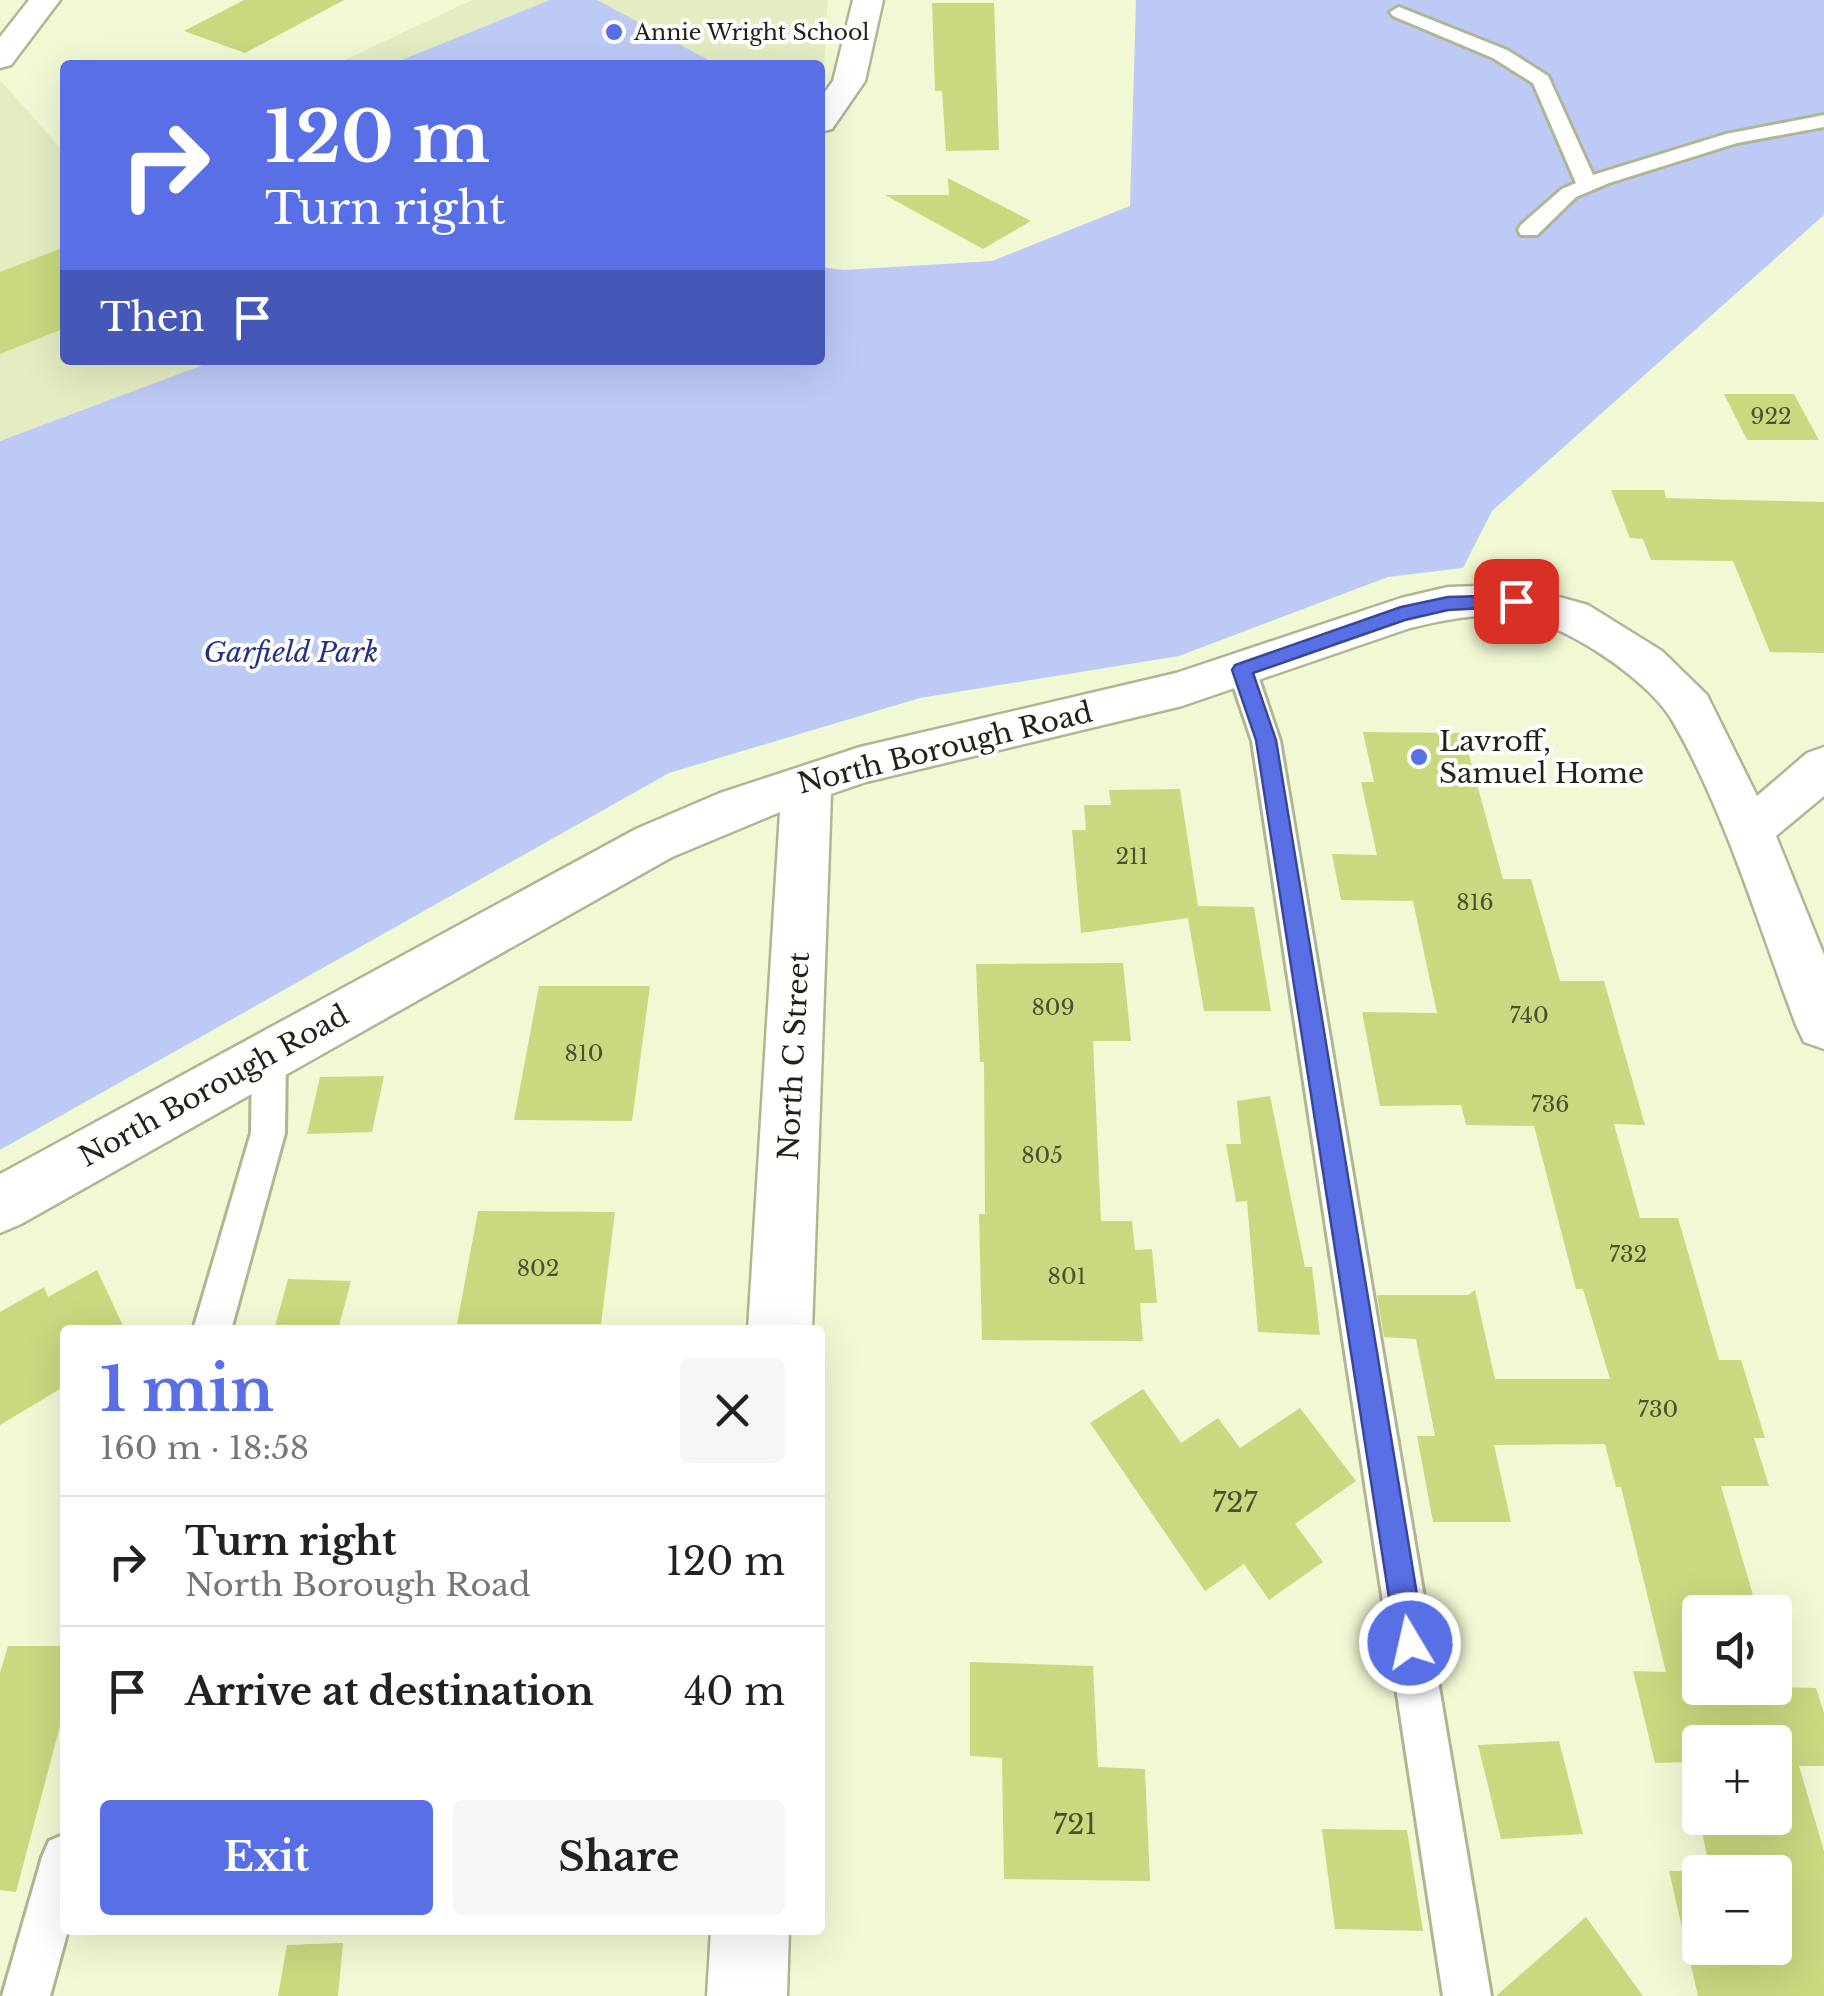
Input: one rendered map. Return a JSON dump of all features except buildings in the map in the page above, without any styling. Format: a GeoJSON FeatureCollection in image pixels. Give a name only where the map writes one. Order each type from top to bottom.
{"type":"FeatureCollection","features":[{"type":"Feature","properties":{"kind":"street"},"geometry":{"type":"LineString","coordinates":[[0,58],[45,0]]}},
{"type":"Feature","properties":{"kind":"street"},"geometry":{"type":"LineString","coordinates":[[825,115],[849,81],[862,40],[868,0]]}},
{"type":"Feature","properties":{"kind":"street"},"geometry":{"type":"LineString","coordinates":[[0,66],[47,54]]}},
{"type":"Feature","properties":{"kind":"street","name":"North Borough Road"},"geometry":{"type":"LineString","coordinates":[[0,1205],[654,843],[860,764],[1182,689],[1361,627],[1448,604],[1516,601],[1572,616],[1645,663],[1690,707],[1748,829],[1824,1024]]}},
{"type":"Feature","properties":{"kind":"street"},"geometry":{"type":"LineString","coordinates":[[1748,829],[1786,802],[1824,766]]}},
{"type":"Feature","properties":{"kind":"street","name":"North C Street"},"geometry":{"type":"LineString","coordinates":[[780,1325],[808,781]]}},
{"type":"Feature","properties":{"kind":"street"},"geometry":{"type":"LineString","coordinates":[[747,1996],[750,1935]]}},
{"type":"Feature","properties":{"kind":"lane"},"geometry":{"type":"LineString","coordinates":[[1399,12],[1500,54],[1542,80],[1587,185]]}},
{"type":"Feature","properties":{"kind":"lane"},"geometry":{"type":"LineString","coordinates":[[1528,230],[1554,204],[1587,185],[1733,138],[1824,121]]}},
{"type":"Feature","properties":{"kind":"lane"},"geometry":{"type":"LineString","coordinates":[[1242,670],[1266,740],[1467,1996]]}},
{"type":"Feature","properties":{"kind":"lane"},"geometry":{"type":"LineString","coordinates":[[213,1325],[268,1133],[268,1055]]}},
{"type":"Feature","properties":{"kind":"lane"},"geometry":{"type":"LineString","coordinates":[[26,1996],[60,1875]]}},
{"type":"Feature","properties":{"kind":"shaded area","name":"Annie Wright School"},"geometry":{"type":"Polygon","coordinates":[[[472,0],[828,0],[824,60],[345,60],[472,0]]]}},
{"type":"Feature","properties":{"kind":"shaded area"},"geometry":{"type":"Polygon","coordinates":[[[0,80],[60,147],[60,365],[203,365],[0,441],[0,80]]]}},
{"type":"Feature","properties":{"kind":"green space"},"geometry":{"type":"Polygon","coordinates":[[[550,0],[597,0],[709,60],[401,60],[550,0]]]}},
{"type":"Feature","properties":{"kind":"green space","name":"Garfield Park"},"geometry":{"type":"Polygon","coordinates":[[[1136,0],[1824,0],[1824,215],[1492,511],[1463,568],[1388,577],[1179,656],[920,698],[669,773],[0,1150],[0,441],[203,365],[825,365],[825,268],[844,270],[992,261],[1130,206],[1136,0]]]}},
{"type":"Feature","properties":{"kind":"place","name":"Annie Wright School"},"geometry":{"type":"Point","coordinates":[614,32]}},
{"type":"Feature","properties":{"kind":"place","name":"Lavroff, Samuel Home"},"geometry":{"type":"Point","coordinates":[1419,757]}},
{"type":"Feature","properties":{"kind":"route"},"geometry":{"type":"LineString","coordinates":[[1410,1643],[1266,740],[1242,670],[1401,614],[1448,604],[1516,601]]}}]}
